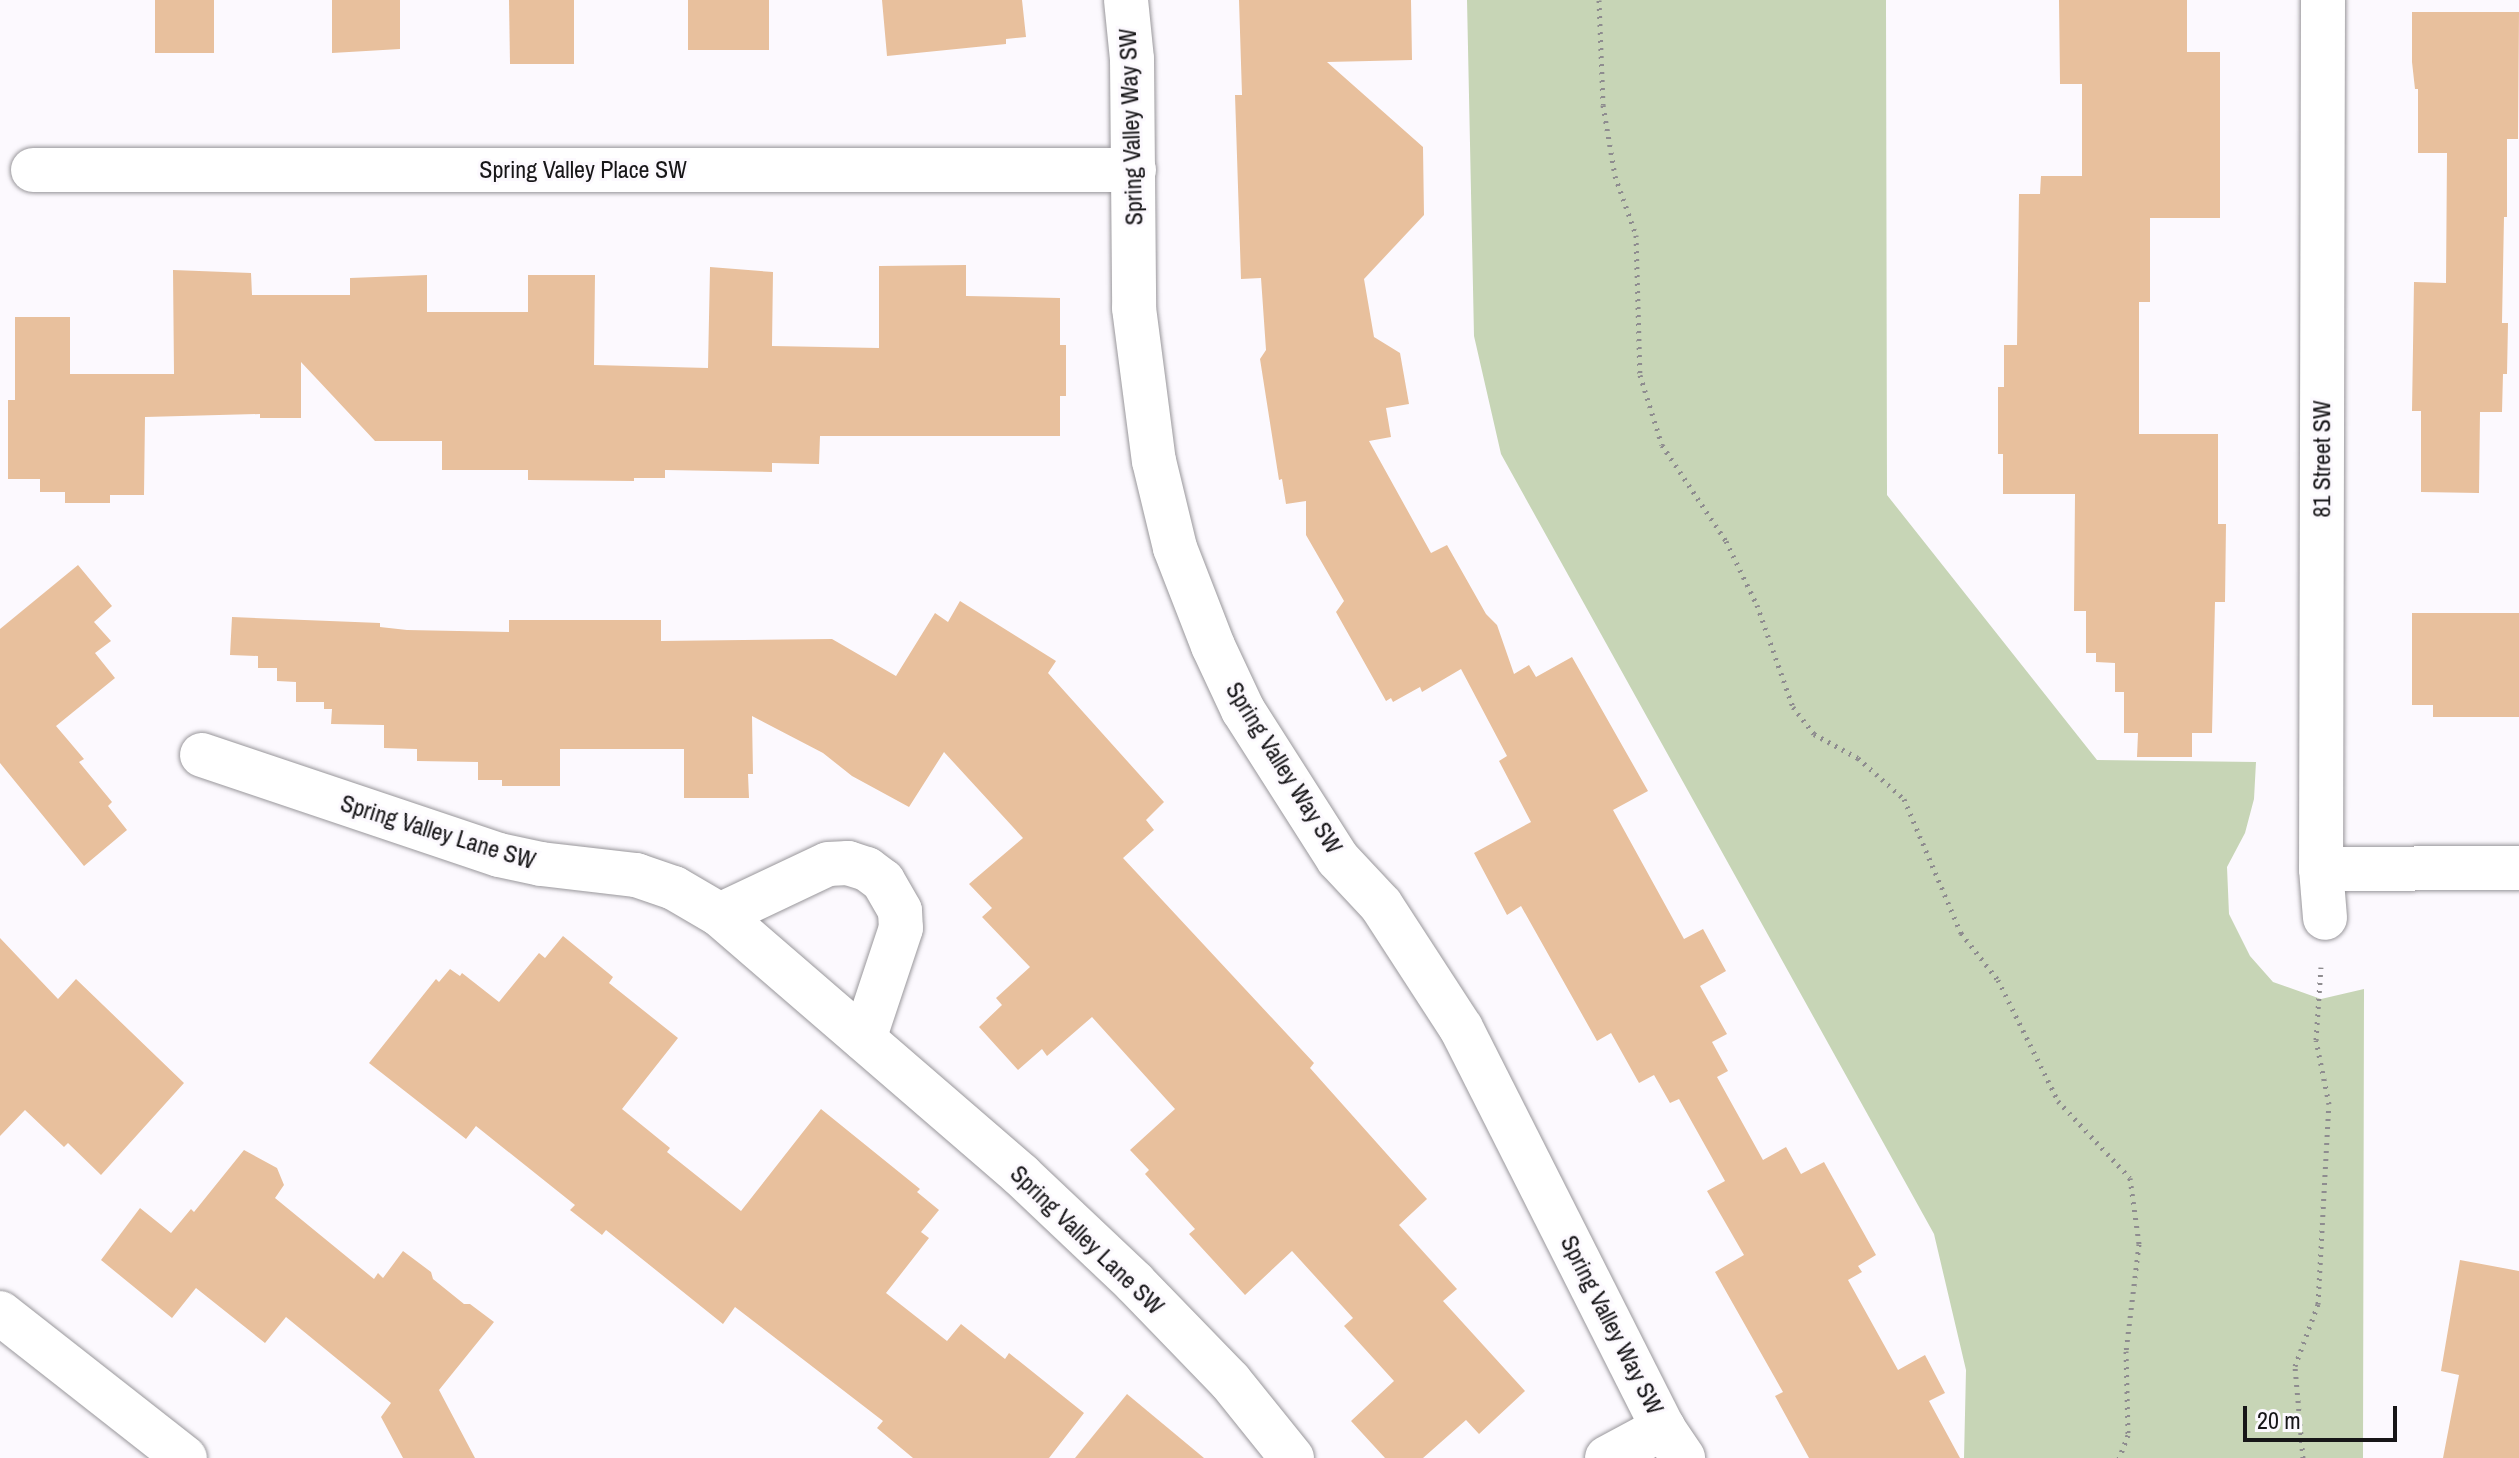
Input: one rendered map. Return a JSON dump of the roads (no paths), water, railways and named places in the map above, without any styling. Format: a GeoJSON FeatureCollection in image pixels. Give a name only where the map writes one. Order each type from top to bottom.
{"type":"FeatureCollection","features":[{"type":"Feature","properties":{"kind":"street","name":"Spring Valley Way SW"},"geometry":{"type":"LineString","coordinates":[[1126,0],[1132,59],[1134,308],[1154,461],[1175,548],[1213,646],[1243,710],[1338,859],[1381,905],[1461,1028],[1673,1443]]}},
{"type":"Feature","properties":{"kind":"street","name":"81 Street SW"},"geometry":{"type":"LineString","coordinates":[[2323,0],[2321,869],[2325,918]]}},
{"type":"Feature","properties":{"kind":"street","name":"Spring Valley Place SW"},"geometry":{"type":"LineString","coordinates":[[33,170],[1134,170]]}},
{"type":"Feature","properties":{"kind":"street","name":"Spring Valley Lane SW"},"geometry":{"type":"LineString","coordinates":[[202,755],[499,855],[541,864],[636,875],[674,888],[720,915],[1021,1175],[1134,1282],[1230,1381],[1292,1458]]}},
{"type":"Feature","properties":{"kind":"street"},"geometry":{"type":"LineString","coordinates":[[720,915],[828,864],[848,863],[867,869],[883,881],[900,911],[901,928],[864,1039]]}},
{"type":"Feature","properties":{"kind":"street"},"geometry":{"type":"LineString","coordinates":[[2321,869],[2519,868]]}},
{"type":"Feature","properties":{"kind":"street"},"geometry":{"type":"LineString","coordinates":[[0,1313],[185,1458]]}},
{"type":"Feature","properties":{"kind":"street"},"geometry":{"type":"LineString","coordinates":[[1607,1458],[1673,1443]]}}]}
